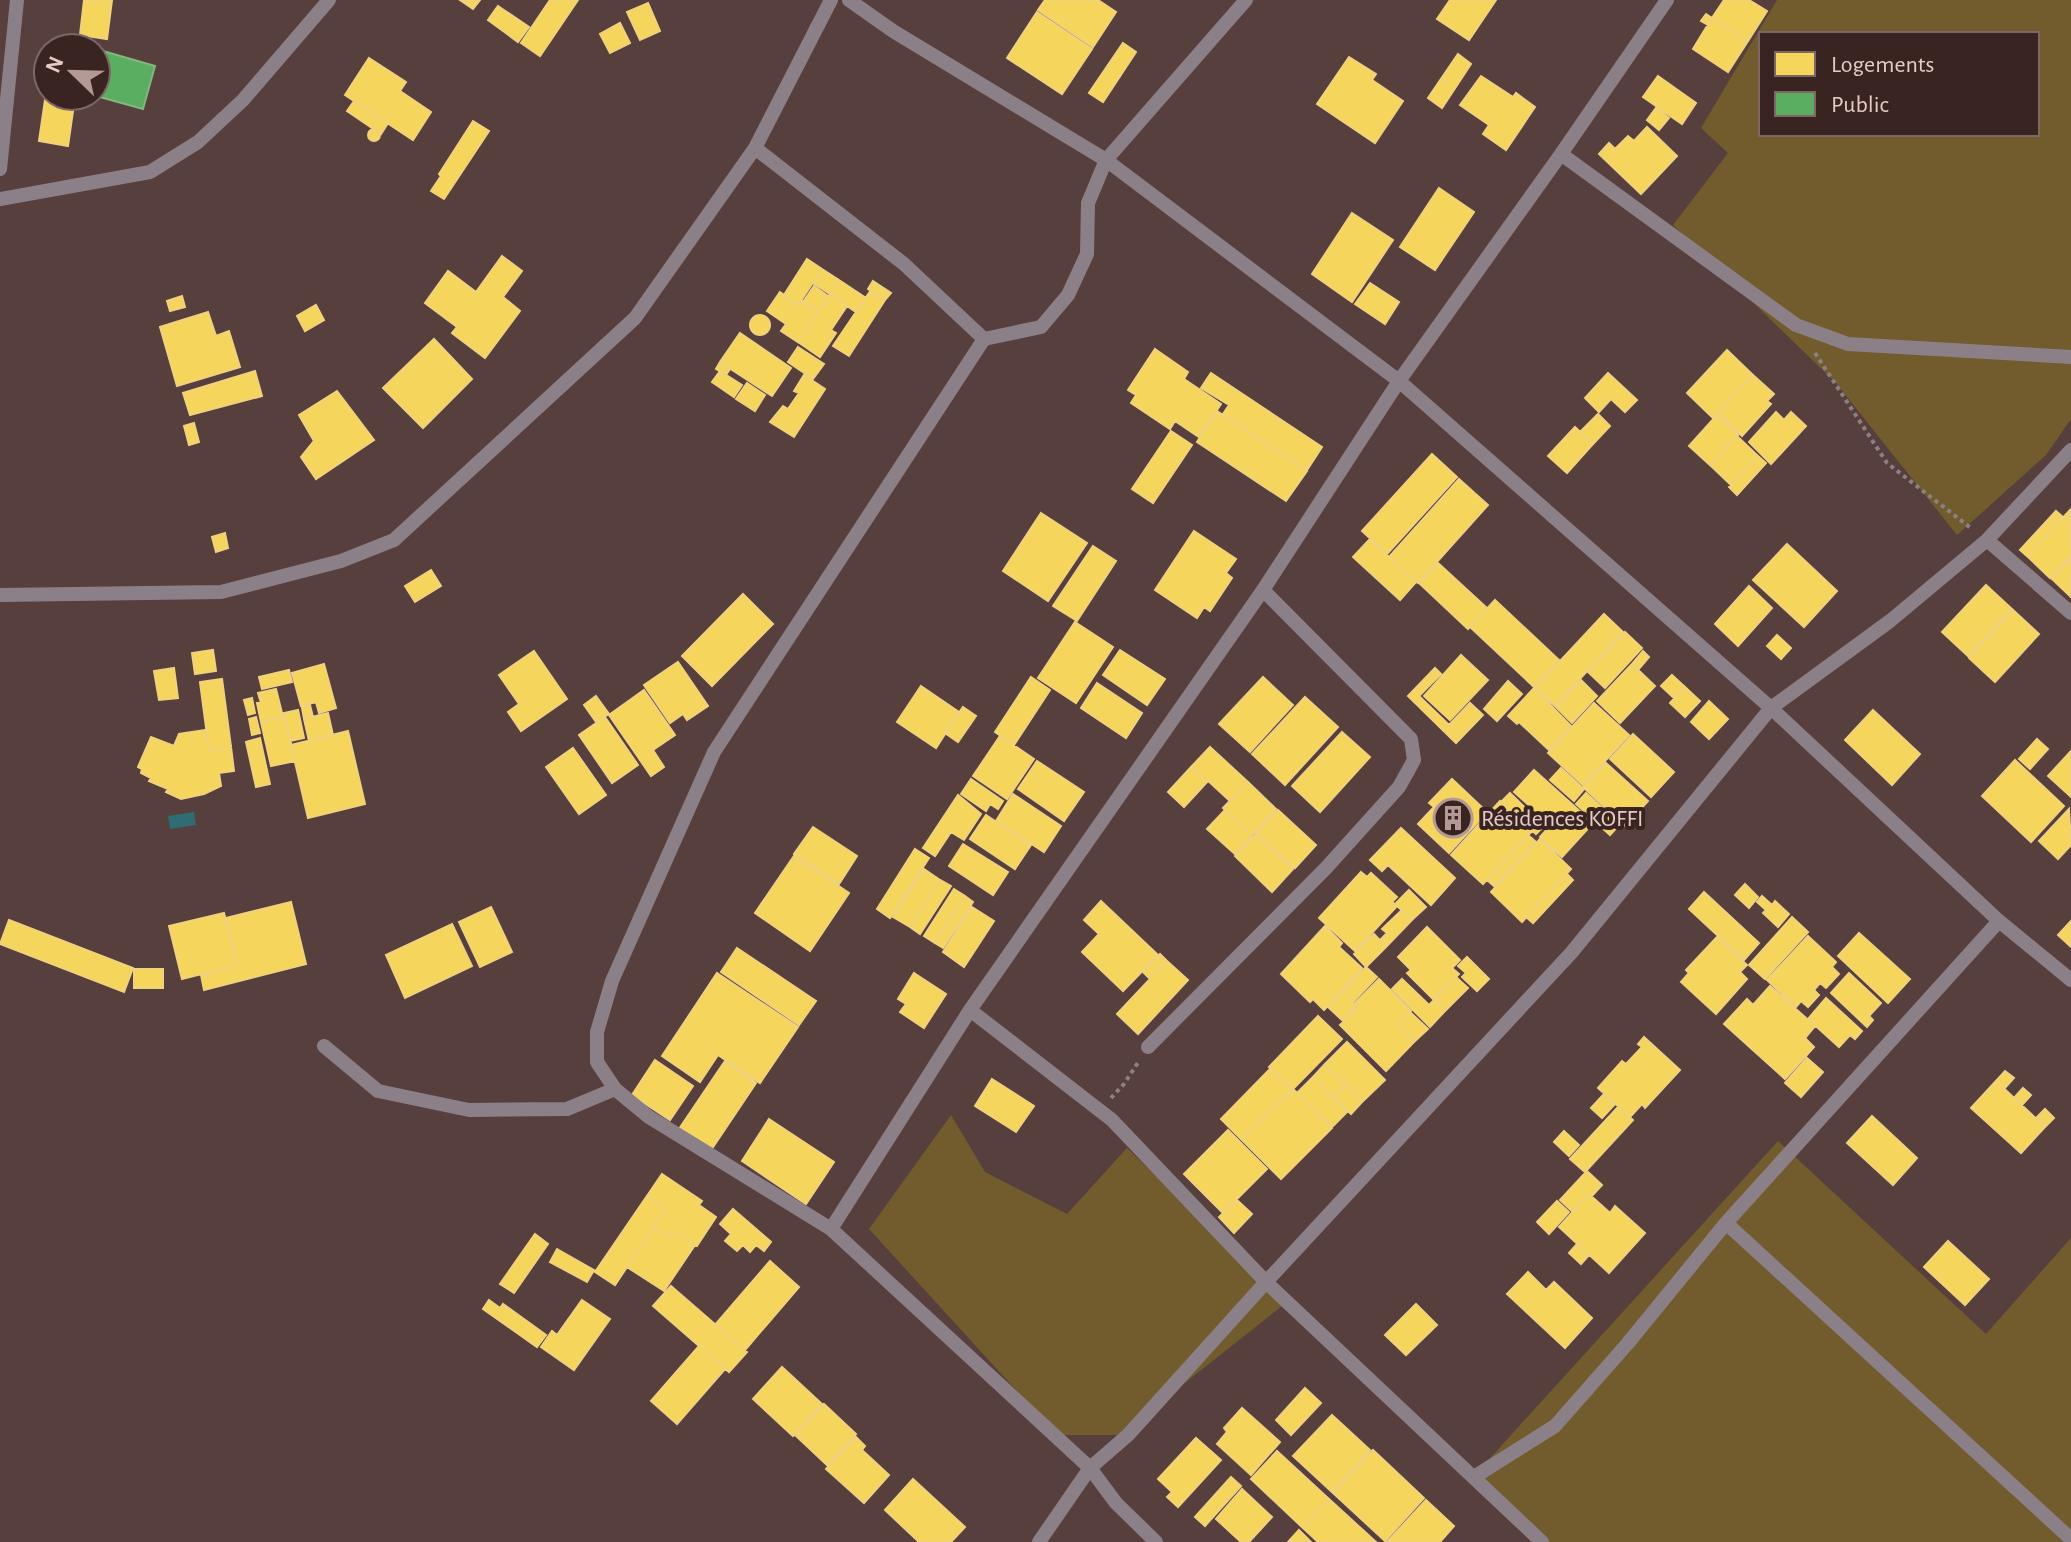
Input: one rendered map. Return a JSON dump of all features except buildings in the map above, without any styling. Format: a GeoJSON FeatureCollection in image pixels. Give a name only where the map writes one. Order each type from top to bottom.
{"type":"FeatureCollection","features":[{"type":"Feature","properties":{"kind":"street"},"geometry":{"type":"LineString","coordinates":[[0,169],[17,0]]}},
{"type":"Feature","properties":{"kind":"street"},"geometry":{"type":"LineString","coordinates":[[0,199],[150,172],[198,142],[243,100],[329,0]]}},
{"type":"Feature","properties":{"kind":"street"},"geometry":{"type":"LineString","coordinates":[[0,595],[221,592],[341,561],[394,540],[635,318],[755,148],[831,0]]}},
{"type":"Feature","properties":{"kind":"street"},"geometry":{"type":"LineString","coordinates":[[849,0],[893,31],[1106,160],[1399,381],[1771,708],[1999,921],[2071,980]]}},
{"type":"Feature","properties":{"kind":"street"},"geometry":{"type":"LineString","coordinates":[[1156,1542],[1116,1503],[1090,1468],[831,1229],[649,1117],[615,1089],[597,1062],[597,1032],[612,981],[714,752],[984,339],[1041,327],[1068,295],[1087,254],[1088,203],[1106,160],[1246,0]]}},
{"type":"Feature","properties":{"kind":"street"},"geometry":{"type":"LineString","coordinates":[[831,1229],[970,1010],[1263,590],[1399,381],[1667,0]]}},
{"type":"Feature","properties":{"kind":"street"},"geometry":{"type":"LineString","coordinates":[[755,148],[904,264],[984,339]]}},
{"type":"Feature","properties":{"kind":"street"},"geometry":{"type":"LineString","coordinates":[[1561,154],[1796,325],[1848,344],[2071,357]]}},
{"type":"Feature","properties":{"kind":"street"},"geometry":{"type":"LineString","coordinates":[[1039,1542],[1090,1468],[1128,1435],[1572,952],[1771,708],[1890,621],[1987,540],[2071,450]]}},
{"type":"Feature","properties":{"kind":"street"},"geometry":{"type":"LineString","coordinates":[[1987,540],[2071,613]]}},
{"type":"Feature","properties":{"kind":"street"},"geometry":{"type":"LineString","coordinates":[[1148,1047],[1326,868],[1399,787],[1414,760],[1411,739],[1263,590]]}},
{"type":"Feature","properties":{"kind":"street"},"geometry":{"type":"LineString","coordinates":[[1474,1477],[1555,1426],[1726,1223],[1999,921]]}},
{"type":"Feature","properties":{"kind":"street"},"geometry":{"type":"LineString","coordinates":[[970,1010],[1112,1120],[1266,1282],[1542,1542]]}},
{"type":"Feature","properties":{"kind":"street"},"geometry":{"type":"LineString","coordinates":[[324,1046],[378,1091],[469,1110],[567,1109],[615,1089]]}},
{"type":"Feature","properties":{"kind":"street"},"geometry":{"type":"LineString","coordinates":[[1726,1223],[2067,1537]]}},
{"type":"Feature","properties":{"kind":"path"},"geometry":{"type":"LineString","coordinates":[[1796,325],[1887,463],[1987,540]]}},
{"type":"Feature","properties":{"kind":"path"},"geometry":{"type":"LineString","coordinates":[[1098,1112],[1124,1084],[1148,1047]]}},
{"type":"Feature","properties":{"kind":"shaded area"},"geometry":{"type":"Polygon","coordinates":[[[1777,0],[2071,0],[2071,419],[2046,455],[1957,535],[1835,382],[1673,225],[1728,153],[1701,128],[1777,0]]]}},
{"type":"Feature","properties":{"kind":"shaded area"},"geometry":{"type":"Polygon","coordinates":[[[951,1115],[985,1172],[1067,1214],[1127,1148],[1287,1302],[1119,1435],[1057,1435],[869,1229],[951,1115]]]}},
{"type":"Feature","properties":{"kind":"shaded area"},"geometry":{"type":"Polygon","coordinates":[[[1778,1141],[1986,1334],[2071,1238],[2071,1542],[1537,1542],[1472,1478],[1778,1141]]]}},
{"type":"Feature","properties":{"kind":"water"},"geometry":{"type":"Polygon","coordinates":[[[194,812],[196,825],[170,829],[168,816],[194,812]]]}},
{"type":"Feature","properties":{"kind":"place","name":"Résidences KOFFI"},"geometry":{"type":"Point","coordinates":[1453,818]}}]}
